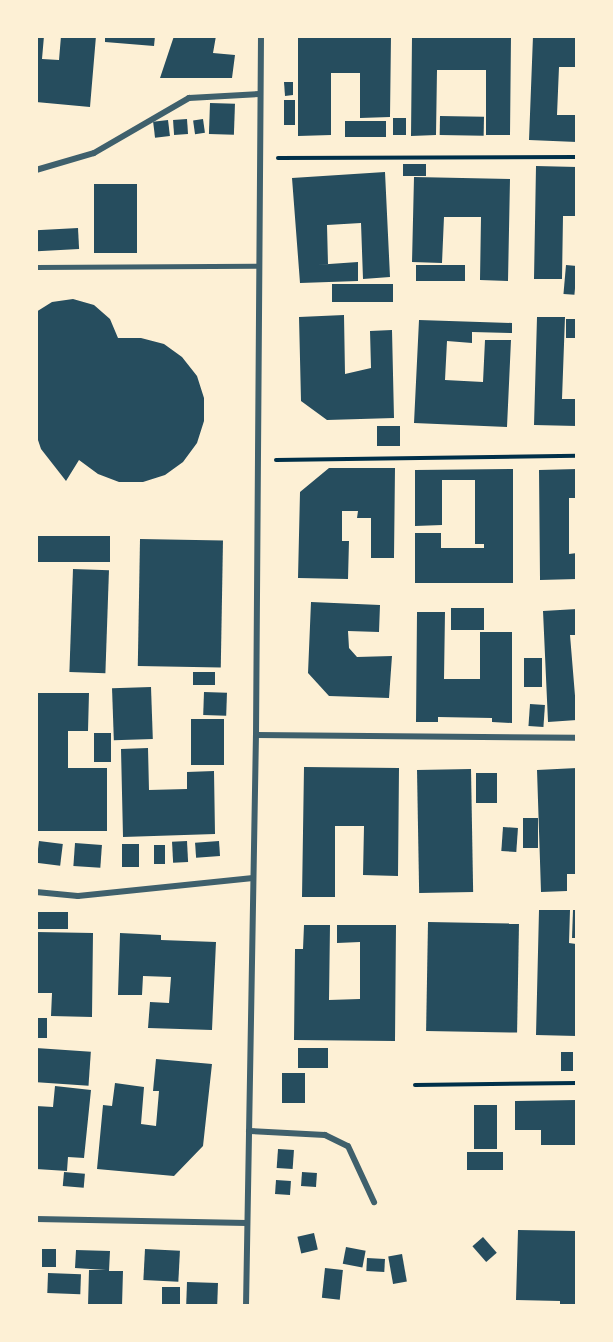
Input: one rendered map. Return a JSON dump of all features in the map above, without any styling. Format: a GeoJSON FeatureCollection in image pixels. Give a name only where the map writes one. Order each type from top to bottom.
{"type":"FeatureCollection","features":[{"type":"Feature","properties":{"kind":"street"},"geometry":{"type":"LineString","coordinates":[[246,1306],[256,735],[261,36]]}},
{"type":"Feature","properties":{"kind":"street"},"geometry":{"type":"LineString","coordinates":[[36,170],[94,153],[189,98],[259,94]]}},
{"type":"Feature","properties":{"kind":"street"},"geometry":{"type":"LineString","coordinates":[[256,735],[577,738]]}},
{"type":"Feature","properties":{"kind":"street"},"geometry":{"type":"LineString","coordinates":[[36,892],[78,896],[253,878]]}},
{"type":"Feature","properties":{"kind":"street"},"geometry":{"type":"LineString","coordinates":[[249,1131],[325,1135],[348,1146],[374,1202]]}},
{"type":"Feature","properties":{"kind":"street"},"geometry":{"type":"LineString","coordinates":[[36,1219],[247,1223]]}},
{"type":"Feature","properties":{"kind":"lane"},"geometry":{"type":"LineString","coordinates":[[36,267],[258,266]]}},
{"type":"Feature","properties":{"kind":"path"},"geometry":{"type":"LineString","coordinates":[[259,158],[577,157]]}},
{"type":"Feature","properties":{"kind":"path"},"geometry":{"type":"LineString","coordinates":[[258,460],[577,456]]}},
{"type":"Feature","properties":{"kind":"path"},"geometry":{"type":"LineString","coordinates":[[415,1085],[577,1083]]}},
{"type":"Feature","properties":{"kind":"building"},"geometry":{"type":"Polygon","coordinates":[[[36,36],[44,36],[42,59],[59,60],[61,36],[96,36],[90,107],[36,102],[36,36]]]}},
{"type":"Feature","properties":{"kind":"building"},"geometry":{"type":"Polygon","coordinates":[[[105,36],[155,36],[154,46],[105,42],[105,36]]]}},
{"type":"Feature","properties":{"kind":"building"},"geometry":{"type":"Polygon","coordinates":[[[174,36],[216,36],[213,53],[235,55],[232,78],[160,78],[174,36]]]}},
{"type":"Feature","properties":{"kind":"building"},"geometry":{"type":"Polygon","coordinates":[[[298,36],[391,36],[390,117],[360,118],[360,73],[331,73],[331,135],[298,136],[298,36]]]}},
{"type":"Feature","properties":{"kind":"building"},"geometry":{"type":"Polygon","coordinates":[[[412,36],[511,36],[510,135],[486,135],[486,70],[437,70],[436,135],[411,136],[412,36]]]}},
{"type":"Feature","properties":{"kind":"building"},"geometry":{"type":"Polygon","coordinates":[[[533,36],[577,36],[577,67],[559,67],[557,115],[577,115],[577,142],[529,140],[533,36]]]}},
{"type":"Feature","properties":{"kind":"building"},"geometry":{"type":"Polygon","coordinates":[[[284,82],[293,82],[293,95],[285,96],[284,82]]]}},
{"type":"Feature","properties":{"kind":"building"},"geometry":{"type":"Polygon","coordinates":[[[284,100],[295,100],[295,125],[284,125],[284,100]]]}},
{"type":"Feature","properties":{"kind":"building"},"geometry":{"type":"Polygon","coordinates":[[[210,103],[235,104],[234,135],[209,134],[210,103]]]}},
{"type":"Feature","properties":{"kind":"building"},"geometry":{"type":"Polygon","coordinates":[[[440,116],[484,117],[484,136],[440,135],[440,116]]]}},
{"type":"Feature","properties":{"kind":"building"},"geometry":{"type":"Polygon","coordinates":[[[393,118],[406,118],[406,135],[393,135],[393,118]]]}},
{"type":"Feature","properties":{"kind":"building"},"geometry":{"type":"Polygon","coordinates":[[[187,119],[188,134],[174,135],[173,120],[187,119]]]}},
{"type":"Feature","properties":{"kind":"building"},"geometry":{"type":"Polygon","coordinates":[[[203,119],[205,133],[195,134],[193,120],[203,119]]]}},
{"type":"Feature","properties":{"kind":"building"},"geometry":{"type":"Polygon","coordinates":[[[168,120],[170,136],[155,138],[153,122],[168,120]]]}},
{"type":"Feature","properties":{"kind":"building"},"geometry":{"type":"Polygon","coordinates":[[[345,121],[386,121],[386,137],[345,137],[345,121]]]}},
{"type":"Feature","properties":{"kind":"building"},"geometry":{"type":"Polygon","coordinates":[[[403,164],[426,164],[426,176],[403,176],[403,164]]]}},
{"type":"Feature","properties":{"kind":"building"},"geometry":{"type":"Polygon","coordinates":[[[536,166],[577,167],[577,216],[563,216],[562,279],[534,279],[536,166]]]}},
{"type":"Feature","properties":{"kind":"building"},"geometry":{"type":"Polygon","coordinates":[[[385,172],[390,277],[363,279],[361,223],[327,225],[328,264],[315,265],[358,262],[358,281],[300,283],[292,178],[385,172]]]}},
{"type":"Feature","properties":{"kind":"building"},"geometry":{"type":"Polygon","coordinates":[[[414,177],[510,179],[508,281],[480,280],[481,217],[444,217],[442,263],[412,262],[414,177]]]}},
{"type":"Feature","properties":{"kind":"building"},"geometry":{"type":"Polygon","coordinates":[[[94,184],[137,184],[137,253],[94,253],[94,184]]]}},
{"type":"Feature","properties":{"kind":"building"},"geometry":{"type":"Polygon","coordinates":[[[78,228],[79,249],[37,251],[36,230],[78,228]]]}},
{"type":"Feature","properties":{"kind":"building"},"geometry":{"type":"Polygon","coordinates":[[[416,265],[465,265],[465,281],[416,281],[416,265]]]}},
{"type":"Feature","properties":{"kind":"building"},"geometry":{"type":"Polygon","coordinates":[[[566,265],[577,266],[574,295],[563,294],[566,265]]]}},
{"type":"Feature","properties":{"kind":"building"},"geometry":{"type":"Polygon","coordinates":[[[332,284],[393,284],[393,302],[332,302],[332,284]]]}},
{"type":"Feature","properties":{"kind":"building"},"geometry":{"type":"Polygon","coordinates":[[[73,299],[94,305],[110,319],[118,338],[141,338],[164,344],[182,357],[197,376],[204,398],[204,421],[197,443],[183,462],[165,475],[143,482],[119,482],[98,474],[79,460],[66,481],[41,449],[36,434],[36,312],[52,302],[73,299]]]}},
{"type":"Feature","properties":{"kind":"building"},"geometry":{"type":"Polygon","coordinates":[[[344,315],[345,374],[371,368],[370,331],[392,330],[394,418],[327,420],[301,401],[299,317],[344,315]]]}},
{"type":"Feature","properties":{"kind":"building"},"geometry":{"type":"Polygon","coordinates":[[[537,317],[565,317],[562,399],[577,399],[577,426],[534,425],[537,317]]]}},
{"type":"Feature","properties":{"kind":"building"},"geometry":{"type":"Polygon","coordinates":[[[566,319],[577,319],[577,338],[566,338],[566,319]]]}},
{"type":"Feature","properties":{"kind":"building"},"geometry":{"type":"Polygon","coordinates":[[[419,320],[512,323],[512,333],[472,332],[472,343],[447,341],[445,380],[483,382],[485,340],[511,340],[507,427],[414,423],[419,320]]]}},
{"type":"Feature","properties":{"kind":"building"},"geometry":{"type":"Polygon","coordinates":[[[377,426],[400,426],[400,446],[377,446],[377,426]]]}},
{"type":"Feature","properties":{"kind":"building"},"geometry":{"type":"Polygon","coordinates":[[[329,468],[395,468],[394,558],[371,558],[371,518],[357,518],[358,511],[342,511],[342,541],[349,541],[348,579],[298,578],[300,492],[329,468]]]}},
{"type":"Feature","properties":{"kind":"building"},"geometry":{"type":"Polygon","coordinates":[[[513,469],[513,583],[415,583],[415,533],[441,533],[441,548],[484,548],[484,544],[475,544],[475,480],[442,480],[442,525],[415,526],[415,470],[513,469]]]}},
{"type":"Feature","properties":{"kind":"building"},"geometry":{"type":"Polygon","coordinates":[[[577,469],[577,498],[569,498],[569,554],[577,553],[577,579],[540,580],[539,470],[577,469]]]}},
{"type":"Feature","properties":{"kind":"building"},"geometry":{"type":"Polygon","coordinates":[[[36,536],[110,536],[110,562],[36,562],[36,536]]]}},
{"type":"Feature","properties":{"kind":"building"},"geometry":{"type":"Polygon","coordinates":[[[140,539],[223,540],[221,667],[138,666],[140,539]]]}},
{"type":"Feature","properties":{"kind":"building"},"geometry":{"type":"Polygon","coordinates":[[[73,569],[109,570],[105,673],[69,672],[73,569]]]}},
{"type":"Feature","properties":{"kind":"building"},"geometry":{"type":"Polygon","coordinates":[[[311,602],[380,605],[379,632],[348,631],[349,648],[357,657],[392,656],[389,698],[329,696],[308,673],[311,602]]]}},
{"type":"Feature","properties":{"kind":"building"},"geometry":{"type":"Polygon","coordinates":[[[451,608],[484,608],[484,630],[451,630],[451,608]]]}},
{"type":"Feature","properties":{"kind":"building"},"geometry":{"type":"Polygon","coordinates":[[[577,609],[577,635],[570,635],[577,720],[548,722],[543,611],[577,609]]]}},
{"type":"Feature","properties":{"kind":"building"},"geometry":{"type":"Polygon","coordinates":[[[417,612],[445,612],[444,679],[480,679],[480,632],[512,632],[512,723],[492,722],[492,718],[438,717],[438,722],[416,722],[417,612]]]}},
{"type":"Feature","properties":{"kind":"building"},"geometry":{"type":"Polygon","coordinates":[[[524,658],[542,658],[542,687],[524,687],[524,658]]]}},
{"type":"Feature","properties":{"kind":"building"},"geometry":{"type":"Polygon","coordinates":[[[193,672],[215,672],[215,685],[193,685],[193,672]]]}},
{"type":"Feature","properties":{"kind":"building"},"geometry":{"type":"Polygon","coordinates":[[[151,687],[153,739],[114,740],[112,688],[151,687]]]}},
{"type":"Feature","properties":{"kind":"building"},"geometry":{"type":"Polygon","coordinates":[[[204,692],[227,693],[226,716],[203,715],[204,692]]]}},
{"type":"Feature","properties":{"kind":"building"},"geometry":{"type":"Polygon","coordinates":[[[36,693],[89,693],[88,731],[68,731],[68,768],[107,768],[107,831],[36,831],[36,693]]]}},
{"type":"Feature","properties":{"kind":"building"},"geometry":{"type":"Polygon","coordinates":[[[530,704],[545,705],[543,727],[528,726],[530,704]]]}},
{"type":"Feature","properties":{"kind":"building"},"geometry":{"type":"Polygon","coordinates":[[[191,719],[224,719],[224,765],[191,765],[191,719]]]}},
{"type":"Feature","properties":{"kind":"building"},"geometry":{"type":"Polygon","coordinates":[[[94,733],[111,733],[111,762],[94,762],[94,733]]]}},
{"type":"Feature","properties":{"kind":"building"},"geometry":{"type":"Polygon","coordinates":[[[148,748],[149,790],[187,789],[187,772],[214,771],[215,834],[123,837],[121,749],[148,748]]]}},
{"type":"Feature","properties":{"kind":"building"},"geometry":{"type":"Polygon","coordinates":[[[304,767],[399,768],[398,876],[363,875],[364,826],[335,826],[335,897],[302,897],[304,767]]]}},
{"type":"Feature","properties":{"kind":"building"},"geometry":{"type":"Polygon","coordinates":[[[577,768],[577,874],[567,874],[567,891],[541,892],[537,770],[577,768]]]}},
{"type":"Feature","properties":{"kind":"building"},"geometry":{"type":"Polygon","coordinates":[[[471,769],[473,892],[419,893],[417,770],[471,769]]]}},
{"type":"Feature","properties":{"kind":"building"},"geometry":{"type":"Polygon","coordinates":[[[476,773],[497,773],[497,803],[476,803],[476,773]]]}},
{"type":"Feature","properties":{"kind":"building"},"geometry":{"type":"Polygon","coordinates":[[[523,818],[538,818],[538,848],[523,848],[523,818]]]}},
{"type":"Feature","properties":{"kind":"building"},"geometry":{"type":"Polygon","coordinates":[[[503,827],[518,828],[516,852],[501,851],[503,827]]]}},
{"type":"Feature","properties":{"kind":"building"},"geometry":{"type":"Polygon","coordinates":[[[39,841],[63,844],[60,866],[36,863],[39,841]]]}},
{"type":"Feature","properties":{"kind":"building"},"geometry":{"type":"Polygon","coordinates":[[[187,841],[188,862],[173,863],[172,842],[187,841]]]}},
{"type":"Feature","properties":{"kind":"building"},"geometry":{"type":"Polygon","coordinates":[[[219,841],[220,856],[196,858],[195,843],[219,841]]]}},
{"type":"Feature","properties":{"kind":"building"},"geometry":{"type":"Polygon","coordinates":[[[75,843],[102,845],[100,868],[73,866],[75,843]]]}},
{"type":"Feature","properties":{"kind":"building"},"geometry":{"type":"Polygon","coordinates":[[[122,844],[139,844],[139,867],[122,867],[122,844]]]}},
{"type":"Feature","properties":{"kind":"building"},"geometry":{"type":"Polygon","coordinates":[[[154,845],[165,845],[165,864],[154,864],[154,845]]]}},
{"type":"Feature","properties":{"kind":"building"},"geometry":{"type":"Polygon","coordinates":[[[539,910],[570,910],[569,943],[576,944],[577,1036],[536,1035],[539,910]]]}},
{"type":"Feature","properties":{"kind":"building"},"geometry":{"type":"Polygon","coordinates":[[[573,910],[577,910],[577,938],[572,938],[573,910]]]}},
{"type":"Feature","properties":{"kind":"building"},"geometry":{"type":"Polygon","coordinates":[[[36,912],[68,912],[68,929],[36,929],[36,912]]]}},
{"type":"Feature","properties":{"kind":"building"},"geometry":{"type":"Polygon","coordinates":[[[428,922],[519,924],[517,1033],[426,1031],[428,922]]]}},
{"type":"Feature","properties":{"kind":"building"},"geometry":{"type":"Polygon","coordinates":[[[304,925],[330,925],[329,1000],[360,999],[360,942],[337,943],[337,925],[396,925],[395,1041],[294,1040],[295,949],[303,949],[304,925]]]}},
{"type":"Feature","properties":{"kind":"building"},"geometry":{"type":"Polygon","coordinates":[[[36,932],[93,933],[92,1017],[51,1016],[52,993],[36,993],[36,932]]]}},
{"type":"Feature","properties":{"kind":"building"},"geometry":{"type":"Polygon","coordinates":[[[120,933],[161,935],[161,940],[216,942],[212,1030],[148,1028],[150,1002],[169,1003],[171,977],[143,976],[142,995],[118,995],[120,933]]]}},
{"type":"Feature","properties":{"kind":"building"},"geometry":{"type":"Polygon","coordinates":[[[36,1018],[47,1018],[47,1038],[36,1038],[36,1018]]]}},
{"type":"Feature","properties":{"kind":"building"},"geometry":{"type":"Polygon","coordinates":[[[36,1048],[91,1052],[88,1086],[36,1082],[36,1048]]]}},
{"type":"Feature","properties":{"kind":"building"},"geometry":{"type":"Polygon","coordinates":[[[298,1048],[328,1048],[328,1068],[298,1068],[298,1048]]]}},
{"type":"Feature","properties":{"kind":"building"},"geometry":{"type":"Polygon","coordinates":[[[561,1052],[573,1052],[573,1071],[561,1071],[561,1052]]]}},
{"type":"Feature","properties":{"kind":"building"},"geometry":{"type":"Polygon","coordinates":[[[156,1059],[212,1064],[203,1146],[174,1176],[97,1169],[103,1105],[112,1106],[115,1083],[144,1087],[141,1124],[156,1126],[159,1091],[153,1091],[156,1059]]]}},
{"type":"Feature","properties":{"kind":"building"},"geometry":{"type":"Polygon","coordinates":[[[282,1073],[305,1073],[305,1103],[282,1103],[282,1073]]]}},
{"type":"Feature","properties":{"kind":"building"},"geometry":{"type":"Polygon","coordinates":[[[55,1086],[91,1090],[84,1158],[68,1157],[67,1171],[36,1169],[36,1106],[53,1107],[55,1086]]]}},
{"type":"Feature","properties":{"kind":"building"},"geometry":{"type":"Polygon","coordinates":[[[577,1100],[577,1145],[541,1145],[541,1130],[515,1130],[515,1101],[577,1100]]]}},
{"type":"Feature","properties":{"kind":"building"},"geometry":{"type":"Polygon","coordinates":[[[474,1105],[497,1105],[497,1149],[474,1149],[474,1105]]]}},
{"type":"Feature","properties":{"kind":"building"},"geometry":{"type":"Polygon","coordinates":[[[278,1149],[294,1150],[293,1169],[277,1168],[278,1149]]]}},
{"type":"Feature","properties":{"kind":"building"},"geometry":{"type":"Polygon","coordinates":[[[467,1152],[503,1152],[503,1170],[467,1170],[467,1152]]]}},
{"type":"Feature","properties":{"kind":"building"},"geometry":{"type":"Polygon","coordinates":[[[64,1172],[85,1174],[84,1188],[63,1186],[64,1172]]]}},
{"type":"Feature","properties":{"kind":"building"},"geometry":{"type":"Polygon","coordinates":[[[302,1172],[317,1173],[316,1187],[301,1186],[302,1172]]]}},
{"type":"Feature","properties":{"kind":"building"},"geometry":{"type":"Polygon","coordinates":[[[276,1180],[291,1181],[290,1195],[275,1194],[276,1180]]]}},
{"type":"Feature","properties":{"kind":"building"},"geometry":{"type":"Polygon","coordinates":[[[518,1230],[577,1231],[577,1306],[560,1306],[560,1301],[516,1300],[518,1230]]]}},
{"type":"Feature","properties":{"kind":"building"},"geometry":{"type":"Polygon","coordinates":[[[314,1233],[318,1250],[301,1253],[297,1237],[314,1233]]]}},
{"type":"Feature","properties":{"kind":"building"},"geometry":{"type":"Polygon","coordinates":[[[483,1237],[497,1253],[486,1262],[472,1246],[483,1237]]]}},
{"type":"Feature","properties":{"kind":"building"},"geometry":{"type":"Polygon","coordinates":[[[346,1247],[366,1251],[362,1268],[343,1264],[346,1247]]]}},
{"type":"Feature","properties":{"kind":"building"},"geometry":{"type":"Polygon","coordinates":[[[42,1249],[56,1249],[56,1267],[42,1267],[42,1249]]]}},
{"type":"Feature","properties":{"kind":"building"},"geometry":{"type":"Polygon","coordinates":[[[145,1249],[180,1251],[178,1282],[143,1280],[145,1249]]]}},
{"type":"Feature","properties":{"kind":"building"},"geometry":{"type":"Polygon","coordinates":[[[76,1250],[110,1251],[109,1271],[123,1271],[122,1306],[88,1306],[89,1270],[106,1270],[75,1268],[76,1250]]]}},
{"type":"Feature","properties":{"kind":"building"},"geometry":{"type":"Polygon","coordinates":[[[402,1254],[407,1282],[393,1284],[388,1256],[402,1254]]]}},
{"type":"Feature","properties":{"kind":"building"},"geometry":{"type":"Polygon","coordinates":[[[367,1258],[385,1259],[384,1272],[366,1271],[367,1258]]]}},
{"type":"Feature","properties":{"kind":"building"},"geometry":{"type":"Polygon","coordinates":[[[325,1268],[343,1270],[340,1300],[322,1298],[325,1268]]]}},
{"type":"Feature","properties":{"kind":"building"},"geometry":{"type":"Polygon","coordinates":[[[48,1273],[81,1274],[80,1294],[47,1293],[48,1273]]]}},
{"type":"Feature","properties":{"kind":"building"},"geometry":{"type":"Polygon","coordinates":[[[187,1282],[218,1283],[217,1306],[186,1306],[187,1282]]]}},
{"type":"Feature","properties":{"kind":"building"},"geometry":{"type":"Polygon","coordinates":[[[162,1287],[180,1287],[180,1304],[162,1304],[162,1287]]]}}]}
